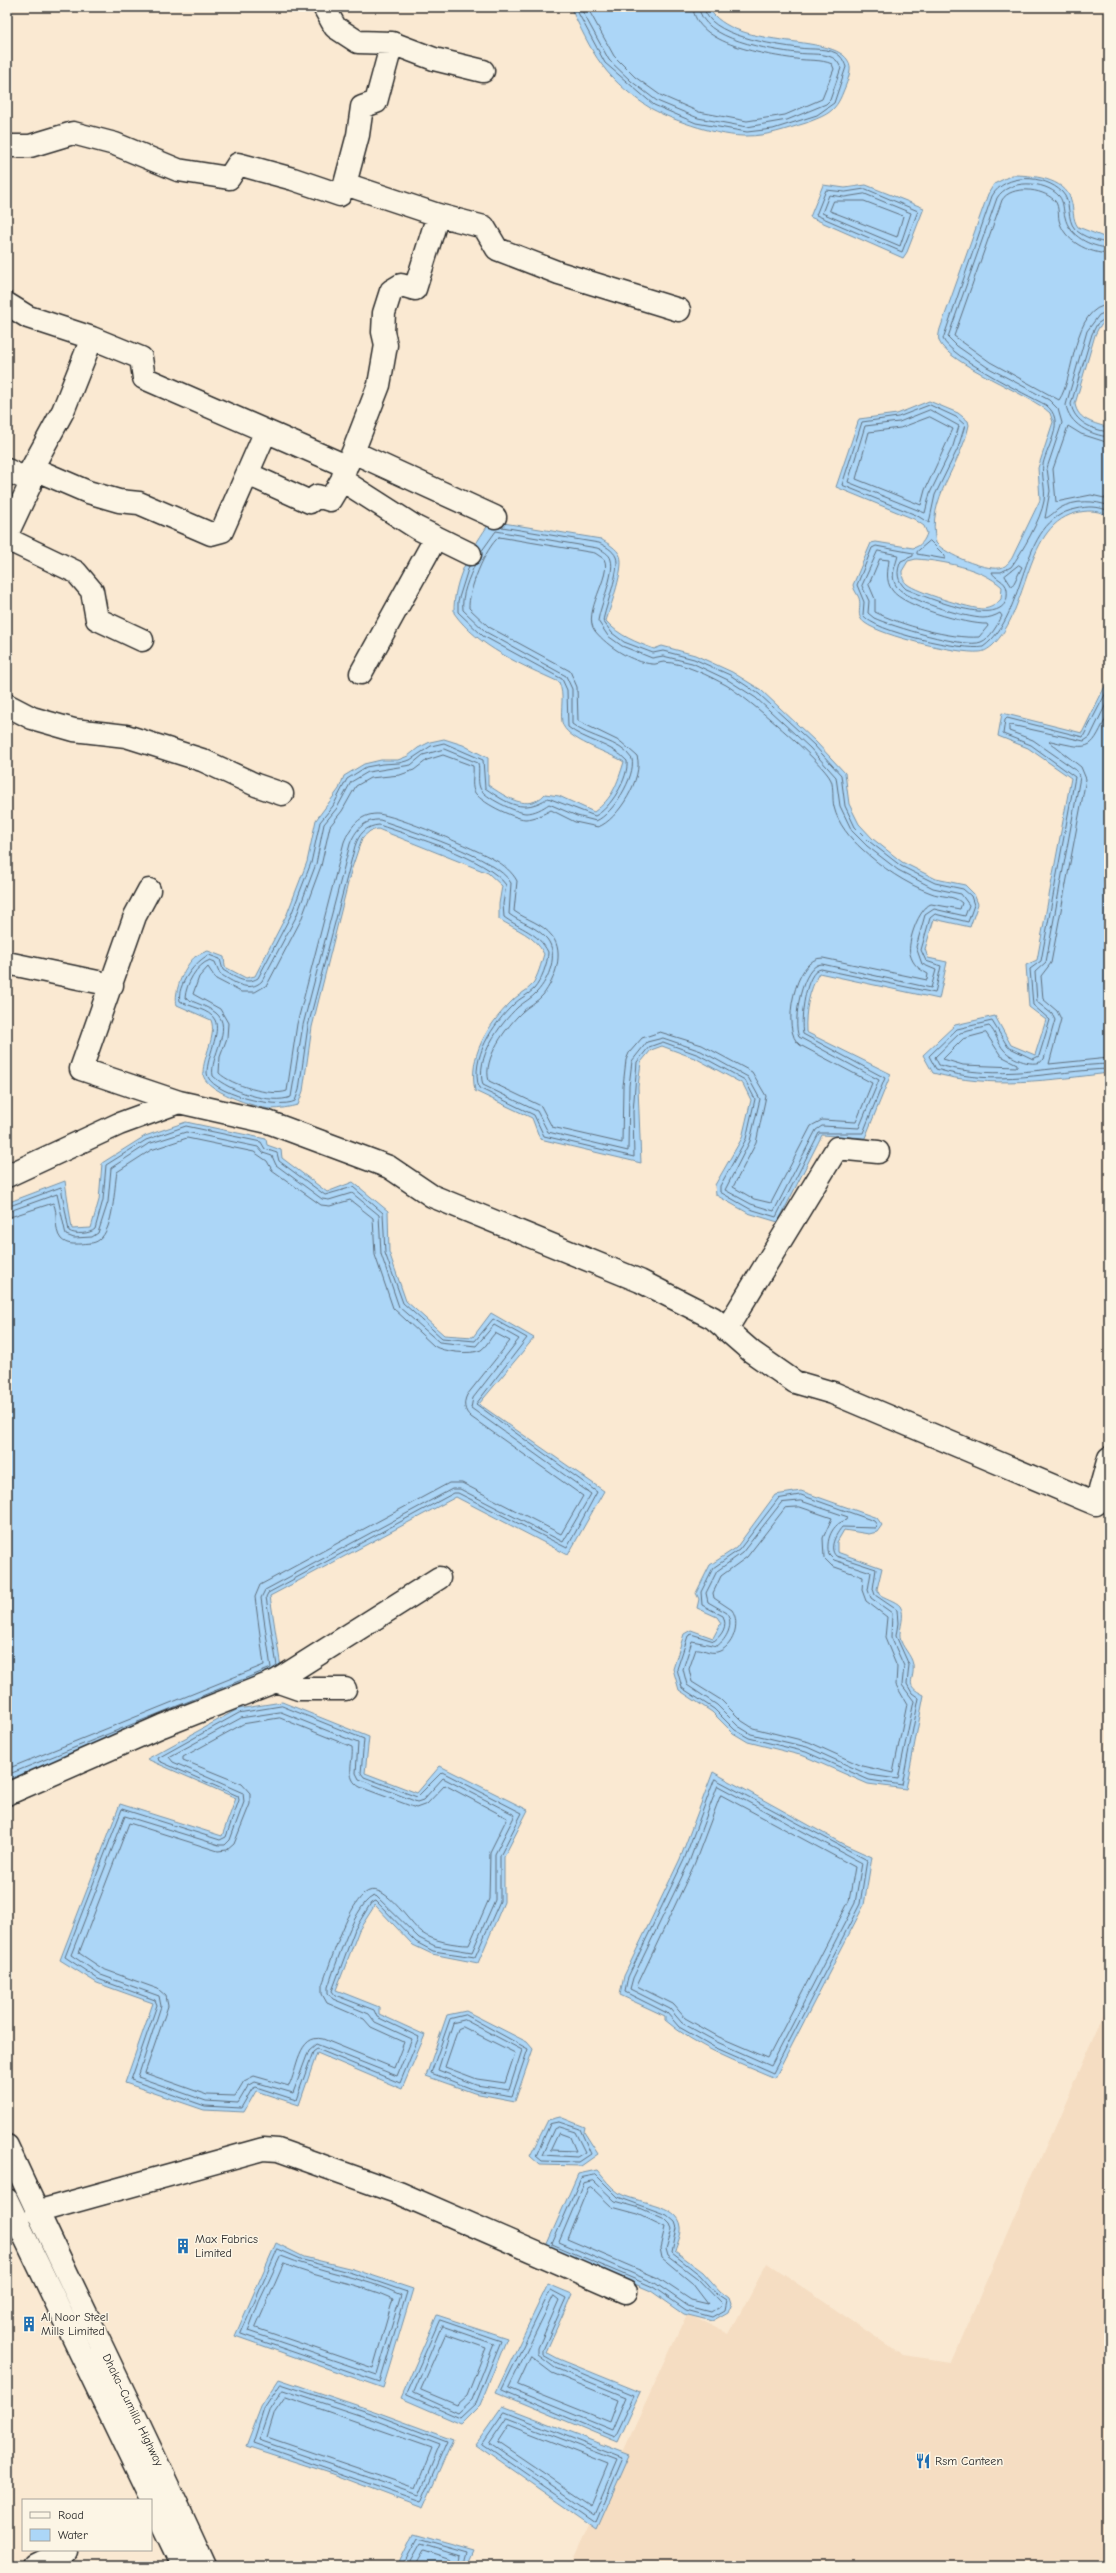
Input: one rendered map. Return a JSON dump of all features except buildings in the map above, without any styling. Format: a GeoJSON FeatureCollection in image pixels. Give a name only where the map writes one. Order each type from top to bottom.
{"type":"FeatureCollection","features":[{"type":"Feature","properties":{"kind":"main road"},"geometry":{"type":"LineString","coordinates":[[324,7],[335,27],[358,42],[392,44],[434,60],[483,71]]}},
{"type":"Feature","properties":{"kind":"main road"},"geometry":{"type":"LineString","coordinates":[[7,146],[30,146],[73,133],[115,144],[178,170],[229,178],[238,164],[293,179],[340,195],[345,184],[358,134],[362,108],[376,102],[392,44]]}},
{"type":"Feature","properties":{"kind":"main road"},"geometry":{"type":"LineString","coordinates":[[345,184],[438,215],[484,227],[497,249],[559,273],[679,310]]}},
{"type":"Feature","properties":{"kind":"main road"},"geometry":{"type":"LineString","coordinates":[[248,474],[310,502],[317,496],[330,500],[347,466],[379,385],[386,345],[383,332],[384,313],[391,291],[401,285],[415,289],[438,215]]}},
{"type":"Feature","properties":{"kind":"main road"},"geometry":{"type":"LineString","coordinates":[[10,312],[92,338],[141,358],[144,378],[347,466],[494,517]]}},
{"type":"Feature","properties":{"kind":"main road"},"geometry":{"type":"LineString","coordinates":[[22,472],[63,411],[92,338]]}},
{"type":"Feature","properties":{"kind":"main road"},"geometry":{"type":"LineString","coordinates":[[22,472],[119,501],[139,503],[211,534],[222,531],[266,431]]}},
{"type":"Feature","properties":{"kind":"main road"},"geometry":{"type":"LineString","coordinates":[[347,466],[435,539],[470,554]]}},
{"type":"Feature","properties":{"kind":"main road"},"geometry":{"type":"LineString","coordinates":[[7,534],[30,485],[22,472]]}},
{"type":"Feature","properties":{"kind":"main road"},"geometry":{"type":"LineString","coordinates":[[7,539],[76,572],[92,591],[97,619],[142,640]]}},
{"type":"Feature","properties":{"kind":"main road"},"geometry":{"type":"LineString","coordinates":[[361,673],[435,539]]}},
{"type":"Feature","properties":{"kind":"main road"},"geometry":{"type":"LineString","coordinates":[[7,705],[39,720],[74,730],[126,736],[202,760],[256,785],[282,794]]}},
{"type":"Feature","properties":{"kind":"main road"},"geometry":{"type":"LineString","coordinates":[[149,890],[135,916],[112,984],[80,1069],[178,1102],[268,1122],[389,1167],[432,1196],[640,1281],[713,1318],[752,1352],[795,1382],[833,1393],[1102,1508],[1109,1458]]}},
{"type":"Feature","properties":{"kind":"main road"},"geometry":{"type":"LineString","coordinates":[[7,963],[112,984]]}},
{"type":"Feature","properties":{"kind":"main road"},"geometry":{"type":"LineString","coordinates":[[7,1176],[119,1124],[178,1102]]}},
{"type":"Feature","properties":{"kind":"main road"},"geometry":{"type":"LineString","coordinates":[[726,1330],[837,1148],[878,1152]]}},
{"type":"Feature","properties":{"kind":"main road"},"geometry":{"type":"LineString","coordinates":[[7,1794],[147,1733],[276,1681],[439,1578]]}},
{"type":"Feature","properties":{"kind":"main road"},"geometry":{"type":"LineString","coordinates":[[276,1681],[299,1689],[345,1689]]}},
{"type":"Feature","properties":{"kind":"main road","name":"Dhaka–Cumilla Highway"},"geometry":{"type":"LineString","coordinates":[[7,2146],[36,2212],[138,2419],[205,2566]]}},
{"type":"Feature","properties":{"kind":"main road"},"geometry":{"type":"LineString","coordinates":[[36,2212],[263,2149],[278,2150],[413,2199],[626,2292]]}},
{"type":"Feature","properties":{"kind":"main road","name":"Dhaka–Cumilla Highway"},"geometry":{"type":"LineString","coordinates":[[7,2202],[148,2499]]}},
{"type":"Feature","properties":{"kind":"main road","name":"Dhaka–Cumilla Highway"},"geometry":{"type":"LineString","coordinates":[[152,2507],[182,2566]]}},
{"type":"Feature","properties":{"kind":"main road"},"geometry":{"type":"LineString","coordinates":[[35,2566],[65,2551]]}},
{"type":"Feature","properties":{"kind":"shaded area"},"geometry":{"type":"Polygon","coordinates":[[[1109,2001],[1109,2566],[570,2566],[687,2314],[729,2334],[767,2263],[902,2355],[952,2362],[1109,2001]]]}},
{"type":"Feature","properties":{"kind":"water"},"geometry":{"type":"Polygon","coordinates":[[[570,7],[708,7],[722,22],[741,31],[763,37],[829,48],[843,55],[850,66],[847,83],[837,105],[833,109],[806,123],[777,132],[755,136],[737,136],[712,131],[661,114],[645,105],[625,89],[612,77],[597,58],[570,7]]]}},
{"type":"Feature","properties":{"kind":"water"},"geometry":{"type":"Polygon","coordinates":[[[1012,175],[1037,177],[1055,182],[1068,193],[1078,227],[1109,239],[1109,319],[1099,327],[1095,335],[1075,404],[1077,410],[1083,418],[1109,428],[1109,516],[1095,511],[1088,511],[1080,512],[1061,519],[1048,532],[1037,549],[1014,611],[1005,630],[992,646],[984,651],[969,652],[938,647],[903,638],[874,628],[860,618],[860,602],[853,585],[871,543],[876,542],[913,548],[922,542],[927,533],[924,526],[914,519],[836,487],[859,419],[897,414],[929,401],[958,413],[968,421],[969,425],[965,440],[946,482],[936,511],[934,527],[936,543],[941,548],[957,557],[984,567],[1004,567],[1012,558],[1040,500],[1038,468],[1053,422],[1050,413],[1040,405],[957,359],[946,350],[939,341],[940,329],[988,194],[994,184],[1012,175]],[[916,559],[908,561],[902,571],[903,578],[907,584],[921,591],[956,603],[983,609],[995,605],[1001,599],[1002,587],[994,580],[973,570],[916,559]]]}},
{"type":"Feature","properties":{"kind":"water"},"geometry":{"type":"Polygon","coordinates":[[[823,185],[845,188],[866,185],[924,208],[907,252],[903,258],[810,217],[823,185]]]}},
{"type":"Feature","properties":{"kind":"water"},"geometry":{"type":"Polygon","coordinates":[[[491,521],[601,539],[612,546],[619,553],[621,561],[619,578],[606,621],[616,631],[654,649],[662,646],[695,655],[732,672],[761,690],[816,742],[845,773],[849,804],[859,824],[873,839],[902,862],[936,879],[965,885],[974,894],[978,904],[970,927],[934,919],[925,949],[928,958],[947,962],[939,999],[819,973],[808,1001],[806,1032],[891,1074],[865,1138],[822,1135],[778,1222],[748,1213],[716,1195],[715,1185],[742,1138],[751,1100],[743,1084],[697,1059],[662,1046],[651,1050],[641,1062],[638,1087],[641,1163],[540,1139],[532,1118],[475,1091],[474,1066],[481,1042],[487,1031],[502,1011],[532,985],[538,974],[544,954],[536,942],[530,937],[499,919],[499,904],[502,886],[488,873],[378,829],[370,831],[362,838],[351,871],[312,1027],[303,1091],[298,1105],[271,1109],[264,1108],[243,1102],[220,1092],[211,1086],[205,1079],[203,1073],[212,1033],[211,1020],[177,1005],[176,999],[178,986],[184,972],[196,956],[208,951],[224,957],[225,967],[246,978],[255,976],[287,914],[307,862],[316,820],[339,789],[344,776],[364,764],[381,760],[398,760],[408,756],[418,748],[430,742],[444,739],[463,745],[488,758],[488,785],[509,798],[517,801],[524,803],[531,802],[538,800],[545,794],[559,796],[594,812],[606,801],[614,790],[624,762],[579,740],[565,728],[562,722],[562,692],[559,682],[516,662],[488,645],[475,636],[454,613],[460,576],[477,542],[491,521]]]}},
{"type":"Feature","properties":{"kind":"water"},"geometry":{"type":"Polygon","coordinates":[[[1109,678],[1109,1073],[1021,1082],[999,1082],[955,1078],[933,1073],[923,1055],[955,1025],[995,1016],[1011,1045],[1035,1055],[1046,1020],[1029,1007],[1026,965],[1037,960],[1071,778],[1028,748],[998,736],[1002,713],[1082,733],[1109,678]]]}},
{"type":"Feature","properties":{"kind":"water"},"geometry":{"type":"Polygon","coordinates":[[[186,1122],[266,1139],[267,1145],[281,1150],[282,1158],[327,1192],[353,1182],[388,1211],[389,1252],[406,1301],[444,1335],[473,1337],[491,1313],[534,1338],[479,1404],[604,1491],[568,1555],[456,1497],[270,1596],[282,1674],[7,1785],[7,1203],[65,1181],[72,1229],[91,1228],[99,1200],[102,1163],[145,1136],[186,1122]]]}},
{"type":"Feature","properties":{"kind":"water"},"geometry":{"type":"Polygon","coordinates":[[[801,1491],[877,1518],[882,1525],[877,1532],[869,1534],[844,1530],[837,1542],[837,1552],[882,1568],[877,1589],[879,1594],[898,1604],[902,1610],[900,1637],[913,1665],[911,1682],[914,1688],[924,1695],[906,1789],[868,1784],[804,1756],[748,1742],[733,1733],[712,1712],[679,1690],[673,1669],[684,1634],[691,1630],[713,1638],[721,1623],[717,1617],[697,1608],[699,1599],[696,1593],[710,1565],[736,1548],[775,1495],[801,1491]]]}},
{"type":"Feature","properties":{"kind":"water"},"geometry":{"type":"Polygon","coordinates":[[[282,1702],[369,1737],[365,1773],[417,1793],[440,1766],[528,1810],[504,1857],[504,1902],[478,1963],[432,1954],[413,1945],[375,1905],[359,1930],[336,1990],[379,2007],[379,2014],[425,2035],[402,2089],[317,2053],[299,2105],[256,2091],[244,2112],[204,2110],[125,2083],[153,2003],[97,1983],[60,1960],[120,1804],[222,1836],[236,1798],[147,1759],[238,1709],[282,1702]]]}},
{"type":"Feature","properties":{"kind":"water"},"geometry":{"type":"Polygon","coordinates":[[[713,1772],[843,1844],[872,1857],[864,1905],[775,2078],[732,2060],[704,2046],[677,2030],[665,2020],[665,2016],[620,1995],[624,1976],[680,1859],[713,1772]]]}},
{"type":"Feature","properties":{"kind":"water"},"geometry":{"type":"Polygon","coordinates":[[[466,2011],[527,2042],[533,2049],[515,2101],[474,2093],[426,2076],[447,2015],[466,2011]]]}},
{"type":"Feature","properties":{"kind":"water"},"geometry":{"type":"Polygon","coordinates":[[[560,2117],[585,2127],[584,2132],[598,2154],[581,2166],[540,2165],[530,2156],[548,2120],[560,2117]]]}},
{"type":"Feature","properties":{"kind":"water"},"geometry":{"type":"Polygon","coordinates":[[[597,2170],[619,2193],[664,2208],[673,2213],[678,2219],[681,2227],[680,2236],[675,2251],[703,2272],[720,2291],[729,2298],[731,2304],[728,2312],[712,2321],[684,2314],[651,2291],[546,2246],[578,2174],[597,2170]]]}},
{"type":"Feature","properties":{"kind":"water"},"geometry":{"type":"Polygon","coordinates":[[[276,2243],[304,2257],[353,2269],[413,2289],[383,2388],[235,2336],[276,2243]]]}},
{"type":"Feature","properties":{"kind":"water"},"geometry":{"type":"Polygon","coordinates":[[[548,2284],[572,2294],[546,2352],[559,2359],[640,2392],[617,2442],[496,2392],[548,2284]]]}},
{"type":"Feature","properties":{"kind":"water"},"geometry":{"type":"Polygon","coordinates":[[[437,2315],[507,2338],[480,2405],[461,2424],[401,2398],[437,2315]]]}},
{"type":"Feature","properties":{"kind":"water"},"geometry":{"type":"Polygon","coordinates":[[[279,2379],[377,2412],[453,2440],[423,2508],[333,2474],[246,2446],[261,2407],[279,2379]]]}},
{"type":"Feature","properties":{"kind":"water"},"geometry":{"type":"Polygon","coordinates":[[[503,2406],[630,2455],[597,2529],[476,2444],[503,2406]]]}},
{"type":"Feature","properties":{"kind":"water"},"geometry":{"type":"Polygon","coordinates":[[[413,2533],[473,2550],[466,2566],[397,2566],[413,2533]]]}},
{"type":"Feature","properties":{"kind":"place","name":"Max Fabrics Limited"},"geometry":{"type":"Point","coordinates":[183,2246]}},
{"type":"Feature","properties":{"kind":"place","name":"Al Noor Steel Mills Limited"},"geometry":{"type":"Point","coordinates":[29,2324]}},
{"type":"Feature","properties":{"kind":"place","name":"Rsm Canteen"},"geometry":{"type":"Point","coordinates":[923,2461]}}]}
